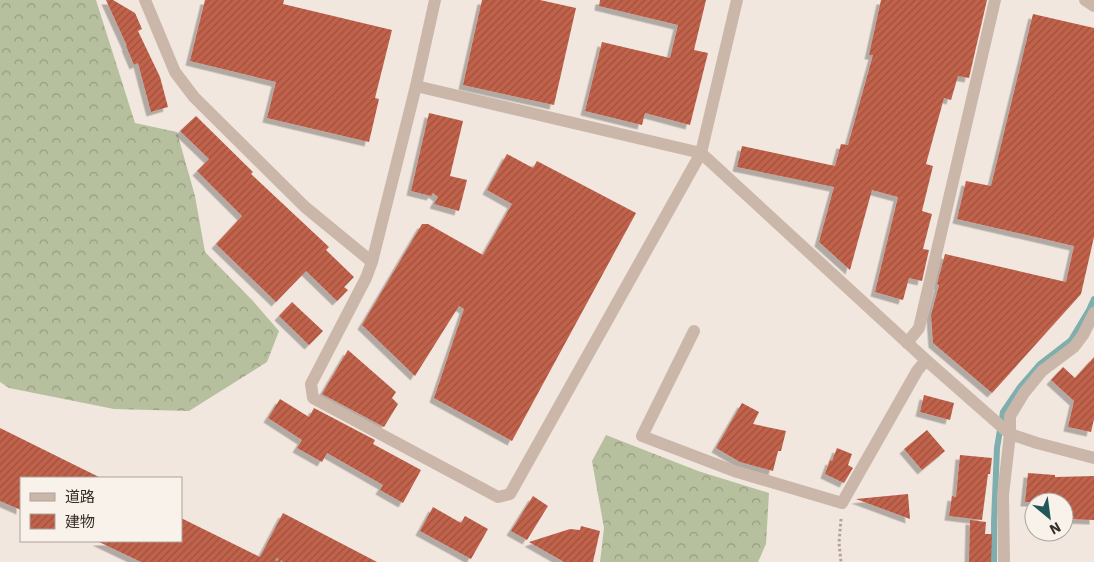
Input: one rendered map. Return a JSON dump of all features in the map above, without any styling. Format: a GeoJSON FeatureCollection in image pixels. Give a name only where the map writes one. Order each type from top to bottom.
{"type":"FeatureCollection","features":[{"type":"Feature","properties":{"kind":"street"},"geometry":{"type":"LineString","coordinates":[[145,0],[175,72],[194,96],[305,207],[372,262]]}},
{"type":"Feature","properties":{"kind":"street"},"geometry":{"type":"LineString","coordinates":[[435,0],[416,86],[372,262],[366,278],[311,384],[313,398],[498,497],[510,494],[701,153],[737,0]]}},
{"type":"Feature","properties":{"kind":"street"},"geometry":{"type":"LineString","coordinates":[[907,343],[919,328],[995,0]]}},
{"type":"Feature","properties":{"kind":"street"},"geometry":{"type":"LineString","coordinates":[[1085,0],[1094,6]]}},
{"type":"Feature","properties":{"kind":"street"},"geometry":{"type":"LineString","coordinates":[[416,86],[701,153],[907,343],[1010,434],[1094,458]]}},
{"type":"Feature","properties":{"kind":"street"},"geometry":{"type":"LineString","coordinates":[[1004,562],[1002,495],[1010,434],[1010,416],[1024,393],[1042,371],[1074,347],[1083,335],[1094,313]]}},
{"type":"Feature","properties":{"kind":"street"},"geometry":{"type":"LineString","coordinates":[[694,331],[642,436],[734,471],[842,504],[926,360]]}},
{"type":"Feature","properties":{"kind":"path"},"geometry":{"type":"LineString","coordinates":[[841,562],[838,543],[842,504]]}},
{"type":"Feature","properties":{"kind":"path"},"geometry":{"type":"LineString","coordinates":[[276,559],[282,562]]}},
{"type":"Feature","properties":{"kind":"green space"},"geometry":{"type":"Polygon","coordinates":[[[0,0],[96,0],[135,123],[177,132],[195,196],[205,252],[279,331],[267,362],[189,411],[114,409],[9,388],[0,382],[0,0]]]}},
{"type":"Feature","properties":{"kind":"green space"},"geometry":{"type":"Polygon","coordinates":[[[606,435],[698,471],[769,493],[766,544],[758,562],[600,562],[604,528],[592,461],[606,435]]]}},
{"type":"Feature","properties":{"kind":"building"},"geometry":{"type":"Polygon","coordinates":[[[106,0],[113,0],[135,13],[142,29],[138,31],[160,77],[168,107],[151,112],[138,63],[134,65],[106,0]]]}},
{"type":"Feature","properties":{"kind":"building"},"geometry":{"type":"Polygon","coordinates":[[[205,0],[284,0],[283,4],[392,30],[375,98],[379,99],[369,142],[267,118],[276,82],[190,61],[205,0]]]}},
{"type":"Feature","properties":{"kind":"building"},"geometry":{"type":"Polygon","coordinates":[[[482,0],[540,0],[576,8],[554,105],[463,85],[482,0]]]}},
{"type":"Feature","properties":{"kind":"building"},"geometry":{"type":"Polygon","coordinates":[[[600,0],[706,0],[694,50],[708,53],[690,125],[645,113],[642,125],[585,111],[602,42],[670,58],[678,25],[599,6],[600,0]]]}},
{"type":"Feature","properties":{"kind":"building"},"geometry":{"type":"Polygon","coordinates":[[[881,0],[987,0],[969,78],[958,76],[951,100],[944,98],[926,164],[933,166],[922,211],[932,214],[923,249],[929,250],[922,281],[909,278],[903,300],[875,292],[898,197],[872,190],[850,270],[819,242],[834,187],[737,167],[742,146],[835,166],[841,144],[848,145],[873,55],[869,55],[881,0]]]}},
{"type":"Feature","properties":{"kind":"building"},"geometry":{"type":"Polygon","coordinates":[[[1033,14],[1094,28],[1094,237],[1081,294],[992,393],[933,343],[931,315],[945,254],[1066,282],[1074,246],[957,219],[966,181],[991,186],[1033,14]]]}},
{"type":"Feature","properties":{"kind":"building"},"geometry":{"type":"Polygon","coordinates":[[[429,113],[463,121],[450,176],[467,180],[459,211],[434,204],[438,197],[433,193],[431,196],[411,191],[429,113]]]}},
{"type":"Feature","properties":{"kind":"building"},"geometry":{"type":"Polygon","coordinates":[[[196,116],[253,172],[251,174],[329,247],[326,250],[354,277],[344,287],[348,290],[337,301],[306,271],[276,302],[216,244],[242,216],[197,171],[209,159],[180,131],[196,116]]]}},
{"type":"Feature","properties":{"kind":"building"},"geometry":{"type":"Polygon","coordinates":[[[507,154],[533,168],[537,161],[636,213],[512,441],[434,398],[464,309],[459,306],[415,376],[362,325],[422,224],[428,224],[483,255],[512,204],[487,190],[507,154]]]}},
{"type":"Feature","properties":{"kind":"building"},"geometry":{"type":"Polygon","coordinates":[[[292,302],[323,331],[309,345],[279,316],[292,302]]]}},
{"type":"Feature","properties":{"kind":"building"},"geometry":{"type":"Polygon","coordinates":[[[348,350],[396,392],[392,398],[398,404],[384,427],[322,394],[348,350]]]}},
{"type":"Feature","properties":{"kind":"building"},"geometry":{"type":"Polygon","coordinates":[[[1094,357],[1094,419],[1091,432],[1068,427],[1074,401],[1051,380],[1063,367],[1075,378],[1094,357]]]}},
{"type":"Feature","properties":{"kind":"building"},"geometry":{"type":"Polygon","coordinates":[[[924,395],[954,403],[950,420],[920,412],[924,395]]]}},
{"type":"Feature","properties":{"kind":"building"},"geometry":{"type":"Polygon","coordinates":[[[280,399],[309,417],[314,408],[375,440],[373,444],[421,470],[403,503],[380,490],[383,485],[327,453],[322,462],[297,448],[302,440],[268,418],[280,399]]]}},
{"type":"Feature","properties":{"kind":"building"},"geometry":{"type":"Polygon","coordinates":[[[742,403],[759,412],[753,424],[786,431],[773,471],[740,462],[716,448],[742,403]]]}},
{"type":"Feature","properties":{"kind":"building"},"geometry":{"type":"Polygon","coordinates":[[[0,428],[99,477],[20,477],[20,510],[0,501],[0,428]]]}},
{"type":"Feature","properties":{"kind":"building"},"geometry":{"type":"Polygon","coordinates":[[[927,430],[945,451],[922,470],[904,449],[927,430]]]}},
{"type":"Feature","properties":{"kind":"building"},"geometry":{"type":"Polygon","coordinates":[[[837,448],[852,454],[848,465],[853,468],[844,483],[825,474],[837,448]]]}},
{"type":"Feature","properties":{"kind":"building"},"geometry":{"type":"Polygon","coordinates":[[[960,455],[992,458],[982,520],[949,516],[952,496],[956,497],[960,455]]]}},
{"type":"Feature","properties":{"kind":"building"},"geometry":{"type":"Polygon","coordinates":[[[1028,473],[1055,475],[1055,477],[1094,476],[1094,520],[1074,519],[1074,492],[1026,492],[1028,473]]]}},
{"type":"Feature","properties":{"kind":"building"},"geometry":{"type":"Polygon","coordinates":[[[908,494],[910,519],[856,499],[908,494]]]}},
{"type":"Feature","properties":{"kind":"building"},"geometry":{"type":"Polygon","coordinates":[[[533,496],[548,506],[527,540],[511,531],[533,496]]]}},
{"type":"Feature","properties":{"kind":"building"},"geometry":{"type":"Polygon","coordinates":[[[433,507],[461,523],[465,516],[488,529],[471,559],[420,531],[433,507]]]}},
{"type":"Feature","properties":{"kind":"building"},"geometry":{"type":"Polygon","coordinates":[[[283,513],[377,562],[141,562],[99,542],[182,542],[182,518],[260,557],[283,513]]]}},
{"type":"Feature","properties":{"kind":"building"},"geometry":{"type":"Polygon","coordinates":[[[970,520],[986,522],[985,534],[992,534],[991,562],[969,562],[970,520]]]}},
{"type":"Feature","properties":{"kind":"building"},"geometry":{"type":"Polygon","coordinates":[[[581,526],[600,531],[593,562],[564,562],[529,542],[570,529],[580,530],[581,526]]]}},
{"type":"Feature","properties":{"kind":"waterway"},"geometry":{"type":"LineString","coordinates":[[994,562],[997,448],[1003,412],[1020,387],[1040,364],[1071,340],[1094,299]]}}]}
